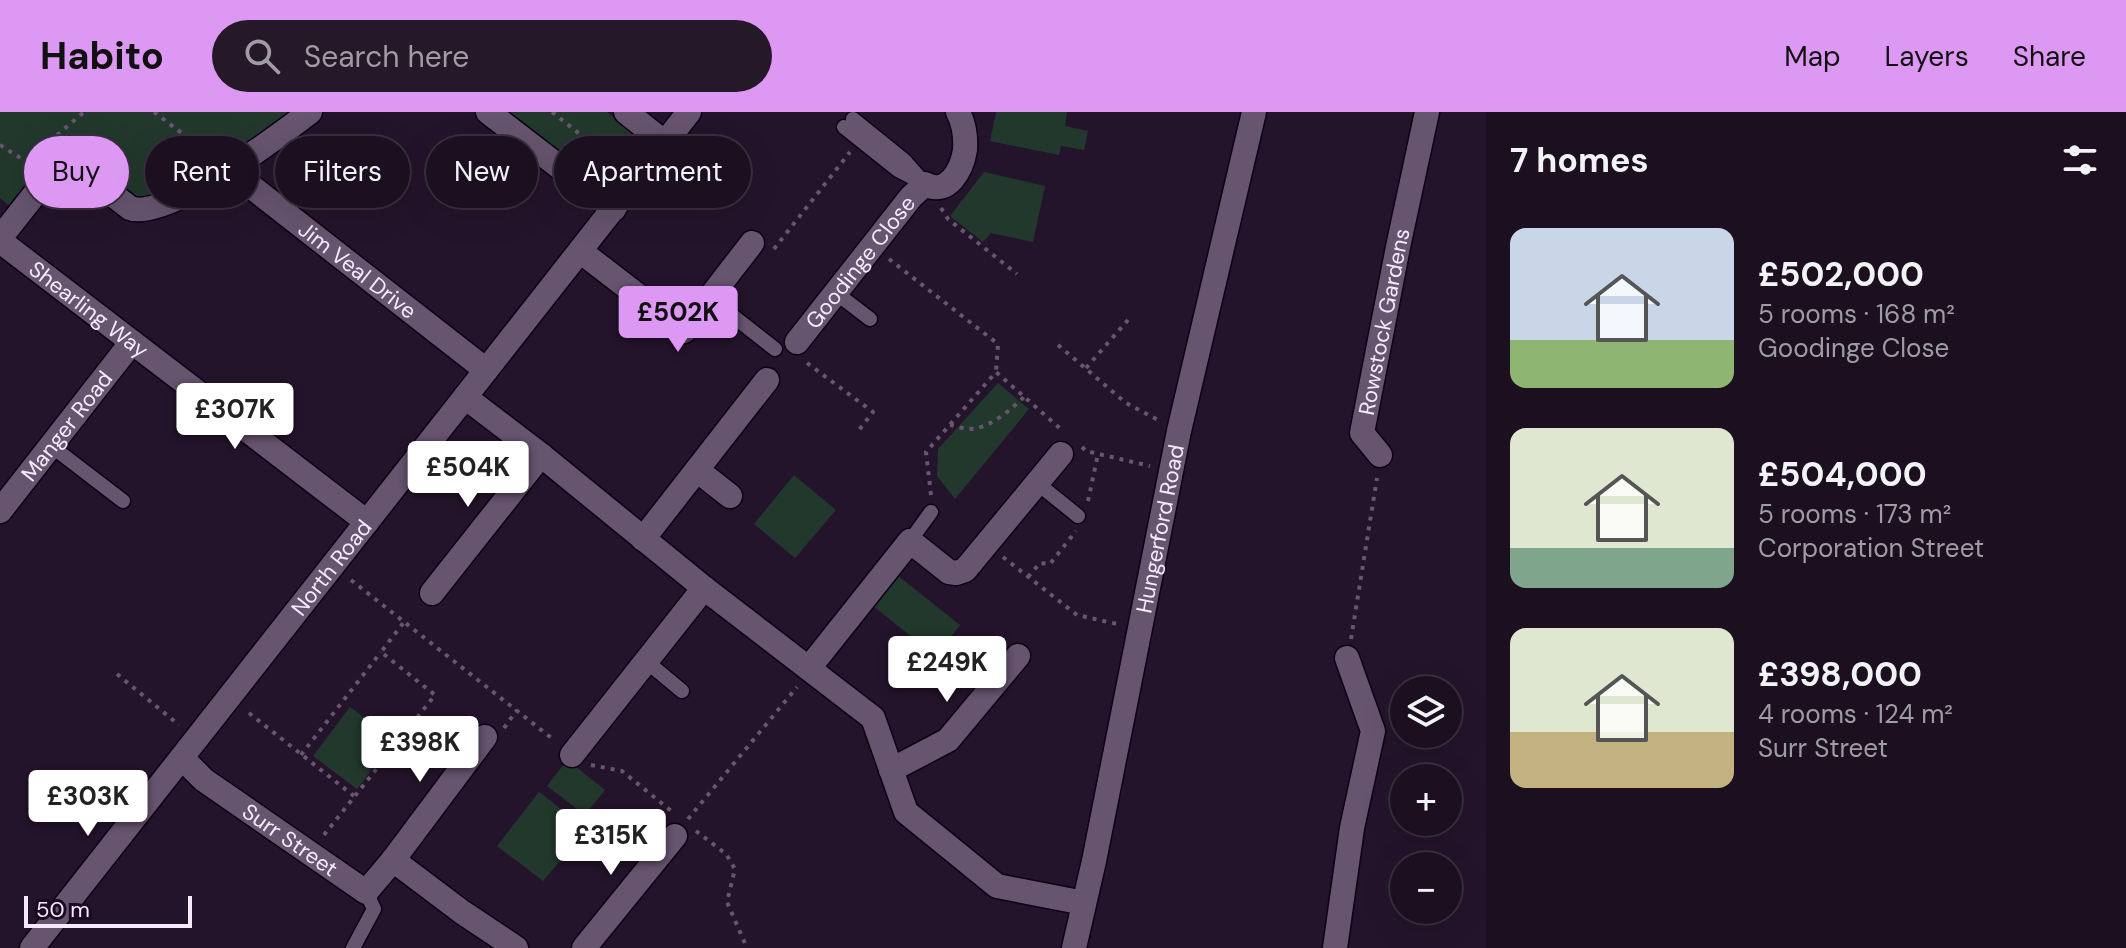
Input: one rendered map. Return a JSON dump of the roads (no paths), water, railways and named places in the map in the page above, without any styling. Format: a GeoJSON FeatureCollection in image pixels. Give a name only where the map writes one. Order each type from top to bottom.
{"type":"FeatureCollection","features":[{"type":"Feature","properties":{"kind":"street"},"geometry":{"type":"LineString","coordinates":[[259,149],[310,112]]}},
{"type":"Feature","properties":{"kind":"street"},"geometry":{"type":"LineString","coordinates":[[488,112],[614,209]]}},
{"type":"Feature","properties":{"kind":"street"},"geometry":{"type":"LineString","coordinates":[[626,112],[656,136]]}},
{"type":"Feature","properties":{"kind":"street","name":"North Road"},"geometry":{"type":"LineString","coordinates":[[670,136],[689,112]]}},
{"type":"Feature","properties":{"kind":"street","name":"Goodinge Close"},"geometry":{"type":"LineString","coordinates":[[790,349],[911,197],[931,186],[947,185],[962,162],[965,148],[965,132],[958,112]]}},
{"type":"Feature","properties":{"kind":"street","name":"Hungerford Road"},"geometry":{"type":"LineString","coordinates":[[1074,948],[1179,431],[1254,112]]}},
{"type":"Feature","properties":{"kind":"street","name":"Rowstock Gardens"},"geometry":{"type":"LineString","coordinates":[[1380,455],[1362,433],[1427,112]]}},
{"type":"Feature","properties":{"kind":"street"},"geometry":{"type":"LineString","coordinates":[[0,240],[64,157],[130,208],[152,208]]}},
{"type":"Feature","properties":{"kind":"street","name":"Jim Veal Drive"},"geometry":{"type":"LineString","coordinates":[[259,193],[486,370]]}},
{"type":"Feature","properties":{"kind":"street","name":"North Road"},"geometry":{"type":"LineString","coordinates":[[32,948],[614,209]]}},
{"type":"Feature","properties":{"kind":"street","name":"Shearling Way"},"geometry":{"type":"LineString","coordinates":[[0,240],[367,522]]}},
{"type":"Feature","properties":{"kind":"street"},"geometry":{"type":"LineString","coordinates":[[580,251],[684,331],[710,298],[761,249]]}},
{"type":"Feature","properties":{"kind":"street","name":"Manger Road"},"geometry":{"type":"LineString","coordinates":[[0,511],[132,342]]}},
{"type":"Feature","properties":{"kind":"street"},"geometry":{"type":"LineString","coordinates":[[643,539],[767,380]]}},
{"type":"Feature","properties":{"kind":"street"},"geometry":{"type":"LineString","coordinates":[[465,397],[873,718],[906,812],[997,886],[1084,903]]}},
{"type":"Feature","properties":{"kind":"street"},"geometry":{"type":"LineString","coordinates":[[810,669],[910,541],[949,572],[965,570],[1071,446]]}},
{"type":"Feature","properties":{"kind":"street"},"geometry":{"type":"LineString","coordinates":[[432,593],[541,455]]}},
{"type":"Feature","properties":{"kind":"street"},"geometry":{"type":"LineString","coordinates":[[697,470],[730,496]]}},
{"type":"Feature","properties":{"kind":"street"},"geometry":{"type":"LineString","coordinates":[[572,755],[704,588]]}},
{"type":"Feature","properties":{"kind":"street"},"geometry":{"type":"LineString","coordinates":[[891,770],[948,740],[1018,656]]}},
{"type":"Feature","properties":{"kind":"street"},"geometry":{"type":"LineString","coordinates":[[1335,948],[1352,828],[1373,731],[1347,658]]}},
{"type":"Feature","properties":{"kind":"street"},"geometry":{"type":"LineString","coordinates":[[366,892],[485,737]]}},
{"type":"Feature","properties":{"kind":"street","name":"Surr Street"},"geometry":{"type":"LineString","coordinates":[[189,749],[204,780],[366,892]]}},
{"type":"Feature","properties":{"kind":"street"},"geometry":{"type":"LineString","coordinates":[[584,948],[680,829]]}},
{"type":"Feature","properties":{"kind":"street"},"geometry":{"type":"LineString","coordinates":[[393,860],[516,948]]}},
{"type":"Feature","properties":{"kind":"lane"},"geometry":{"type":"LineString","coordinates":[[849,123],[898,170],[931,186]]}},
{"type":"Feature","properties":{"kind":"lane"},"geometry":{"type":"LineString","coordinates":[[836,293],[870,319]]}},
{"type":"Feature","properties":{"kind":"lane"},"geometry":{"type":"LineString","coordinates":[[710,298],[790,349]]}},
{"type":"Feature","properties":{"kind":"lane"},"geometry":{"type":"LineString","coordinates":[[50,445],[123,501]]}},
{"type":"Feature","properties":{"kind":"lane"},"geometry":{"type":"LineString","coordinates":[[1037,483],[1078,516]]}},
{"type":"Feature","properties":{"kind":"lane"},"geometry":{"type":"LineString","coordinates":[[910,541],[931,512]]}},
{"type":"Feature","properties":{"kind":"lane"},"geometry":{"type":"LineString","coordinates":[[646,661],[682,691]]}},
{"type":"Feature","properties":{"kind":"lane"},"geometry":{"type":"LineString","coordinates":[[353,948],[374,909],[366,892]]}}]}
